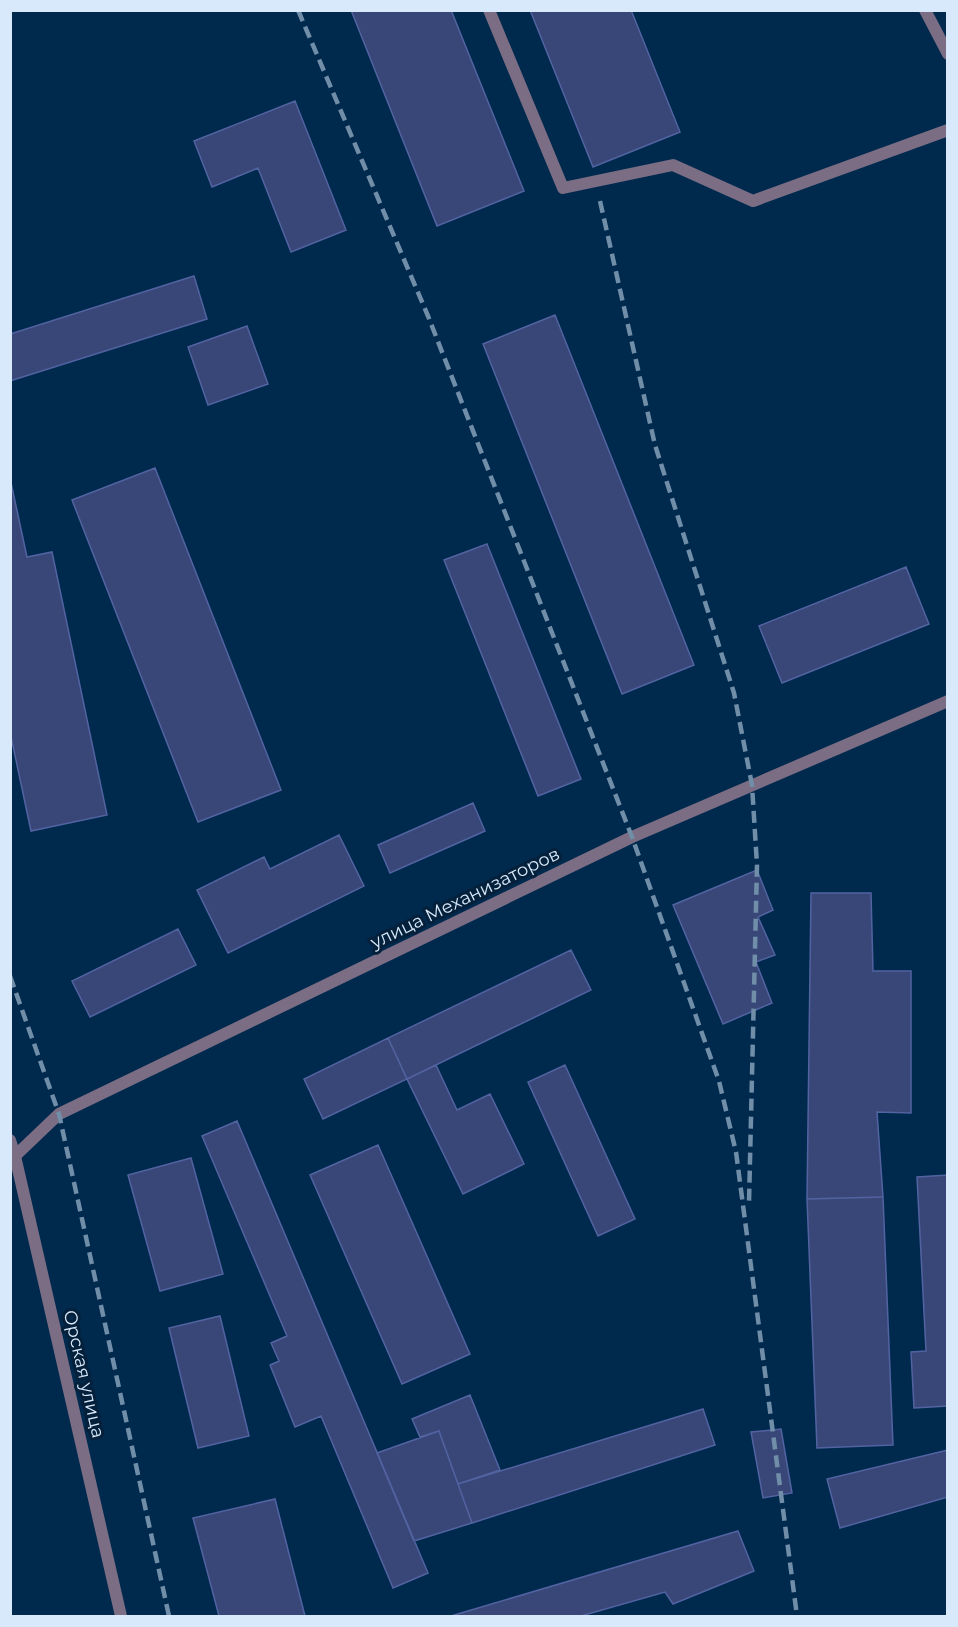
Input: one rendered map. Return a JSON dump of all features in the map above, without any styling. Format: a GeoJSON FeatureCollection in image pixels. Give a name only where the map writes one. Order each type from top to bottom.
{"type":"FeatureCollection","features":[{"type":"Feature","properties":{"kind":"street"},"geometry":{"type":"LineString","coordinates":[[489,10],[563,188],[673,165],[753,201],[948,130]]}},
{"type":"Feature","properties":{"kind":"street"},"geometry":{"type":"LineString","coordinates":[[925,10],[948,54]]}},
{"type":"Feature","properties":{"kind":"street","name":"улица Механизаторов"},"geometry":{"type":"LineString","coordinates":[[15,1156],[59,1114],[633,837],[948,701]]}},
{"type":"Feature","properties":{"kind":"street","name":"Орская улица"},"geometry":{"type":"LineString","coordinates":[[10,1140],[122,1617]]}},
{"type":"Feature","properties":{"kind":"building"},"geometry":{"type":"Polygon","coordinates":[[[351,10],[451,10],[524,191],[437,226],[351,10]]]}},
{"type":"Feature","properties":{"kind":"building"},"geometry":{"type":"Polygon","coordinates":[[[530,10],[631,10],[680,132],[593,167],[530,10]]]}},
{"type":"Feature","properties":{"kind":"building"},"geometry":{"type":"Polygon","coordinates":[[[295,101],[346,230],[291,252],[258,168],[212,187],[194,141],[295,101]]]}},
{"type":"Feature","properties":{"kind":"building"},"geometry":{"type":"Polygon","coordinates":[[[194,276],[207,319],[10,381],[10,334],[194,276]]]}},
{"type":"Feature","properties":{"kind":"building"},"geometry":{"type":"Polygon","coordinates":[[[555,315],[694,665],[622,694],[483,344],[555,315]]]}},
{"type":"Feature","properties":{"kind":"building"},"geometry":{"type":"Polygon","coordinates":[[[247,326],[268,384],[208,405],[188,347],[247,326]]]}},
{"type":"Feature","properties":{"kind":"building"},"geometry":{"type":"Polygon","coordinates":[[[155,468],[281,790],[198,822],[72,500],[155,468]]]}},
{"type":"Feature","properties":{"kind":"building"},"geometry":{"type":"Polygon","coordinates":[[[10,478],[27,557],[52,552],[107,815],[31,831],[10,732],[10,478]]]}},
{"type":"Feature","properties":{"kind":"building"},"geometry":{"type":"Polygon","coordinates":[[[487,544],[581,779],[538,796],[444,560],[487,544]]]}},
{"type":"Feature","properties":{"kind":"building"},"geometry":{"type":"Polygon","coordinates":[[[906,567],[929,624],[782,683],[759,626],[906,567]]]}},
{"type":"Feature","properties":{"kind":"building"},"geometry":{"type":"Polygon","coordinates":[[[473,803],[485,831],[390,873],[378,845],[473,803]]]}},
{"type":"Feature","properties":{"kind":"building"},"geometry":{"type":"Polygon","coordinates":[[[339,835],[364,886],[228,953],[197,890],[264,857],[270,869],[339,835]]]}},
{"type":"Feature","properties":{"kind":"building"},"geometry":{"type":"Polygon","coordinates":[[[757,870],[773,910],[758,917],[775,955],[756,962],[772,1003],[723,1024],[673,905],[757,870]]]}},
{"type":"Feature","properties":{"kind":"building"},"geometry":{"type":"Polygon","coordinates":[[[811,893],[871,893],[873,971],[911,971],[911,1113],[877,1112],[883,1197],[807,1199],[811,893]]]}},
{"type":"Feature","properties":{"kind":"building"},"geometry":{"type":"Polygon","coordinates":[[[178,929],[196,965],[90,1017],[72,981],[178,929]]]}},
{"type":"Feature","properties":{"kind":"building"},"geometry":{"type":"Polygon","coordinates":[[[571,950],[591,990],[407,1079],[388,1038],[571,950]]]}},
{"type":"Feature","properties":{"kind":"building"},"geometry":{"type":"Polygon","coordinates":[[[388,1038],[407,1079],[323,1119],[304,1079],[388,1038]]]}},
{"type":"Feature","properties":{"kind":"building"},"geometry":{"type":"Polygon","coordinates":[[[436,1065],[457,1110],[490,1094],[524,1164],[463,1194],[407,1079],[436,1065]]]}},
{"type":"Feature","properties":{"kind":"building"},"geometry":{"type":"Polygon","coordinates":[[[565,1065],[635,1219],[598,1236],[528,1082],[565,1065]]]}},
{"type":"Feature","properties":{"kind":"building"},"geometry":{"type":"Polygon","coordinates":[[[237,1121],[428,1573],[393,1588],[321,1416],[295,1427],[270,1365],[279,1361],[271,1343],[287,1336],[202,1136],[237,1121]]]}},
{"type":"Feature","properties":{"kind":"building"},"geometry":{"type":"Polygon","coordinates":[[[378,1145],[470,1354],[402,1384],[310,1175],[378,1145]]]}},
{"type":"Feature","properties":{"kind":"building"},"geometry":{"type":"Polygon","coordinates":[[[191,1158],[223,1274],[160,1291],[128,1175],[191,1158]]]}},
{"type":"Feature","properties":{"kind":"building"},"geometry":{"type":"Polygon","coordinates":[[[948,1175],[948,1406],[914,1408],[911,1352],[926,1351],[917,1177],[948,1175]]]}},
{"type":"Feature","properties":{"kind":"building"},"geometry":{"type":"Polygon","coordinates":[[[883,1197],[893,1445],[817,1448],[807,1199],[883,1197]]]}},
{"type":"Feature","properties":{"kind":"building"},"geometry":{"type":"Polygon","coordinates":[[[220,1316],[249,1436],[198,1448],[169,1328],[220,1316]]]}},
{"type":"Feature","properties":{"kind":"building"},"geometry":{"type":"Polygon","coordinates":[[[470,1395],[500,1470],[458,1484],[439,1431],[420,1437],[412,1419],[470,1395]]]}},
{"type":"Feature","properties":{"kind":"building"},"geometry":{"type":"Polygon","coordinates":[[[703,1409],[715,1445],[472,1523],[458,1484],[703,1409]]]}},
{"type":"Feature","properties":{"kind":"building"},"geometry":{"type":"Polygon","coordinates":[[[781,1429],[792,1493],[763,1498],[751,1432],[781,1429]]]}},
{"type":"Feature","properties":{"kind":"building"},"geometry":{"type":"Polygon","coordinates":[[[439,1431],[472,1523],[414,1541],[377,1453],[439,1431]]]}},
{"type":"Feature","properties":{"kind":"building"},"geometry":{"type":"Polygon","coordinates":[[[948,1450],[948,1497],[840,1528],[827,1479],[948,1450]]]}},
{"type":"Feature","properties":{"kind":"building"},"geometry":{"type":"Polygon","coordinates":[[[275,1499],[305,1616],[219,1616],[193,1518],[275,1499]]]}},
{"type":"Feature","properties":{"kind":"building"},"geometry":{"type":"Polygon","coordinates":[[[738,1531],[754,1571],[673,1604],[665,1592],[581,1616],[451,1616],[738,1531]]]}},
{"type":"Feature","properties":{"kind":"railway"},"geometry":{"type":"LineString","coordinates":[[298,10],[428,316],[632,837],[719,1081],[736,1152],[797,1616]]}},
{"type":"Feature","properties":{"kind":"railway"},"geometry":{"type":"LineString","coordinates":[[600,201],[655,445],[734,693],[752,785],[757,865],[749,1203]]}},
{"type":"Feature","properties":{"kind":"railway"},"geometry":{"type":"LineString","coordinates":[[10,976],[59,1114],[169,1616]]}}]}
